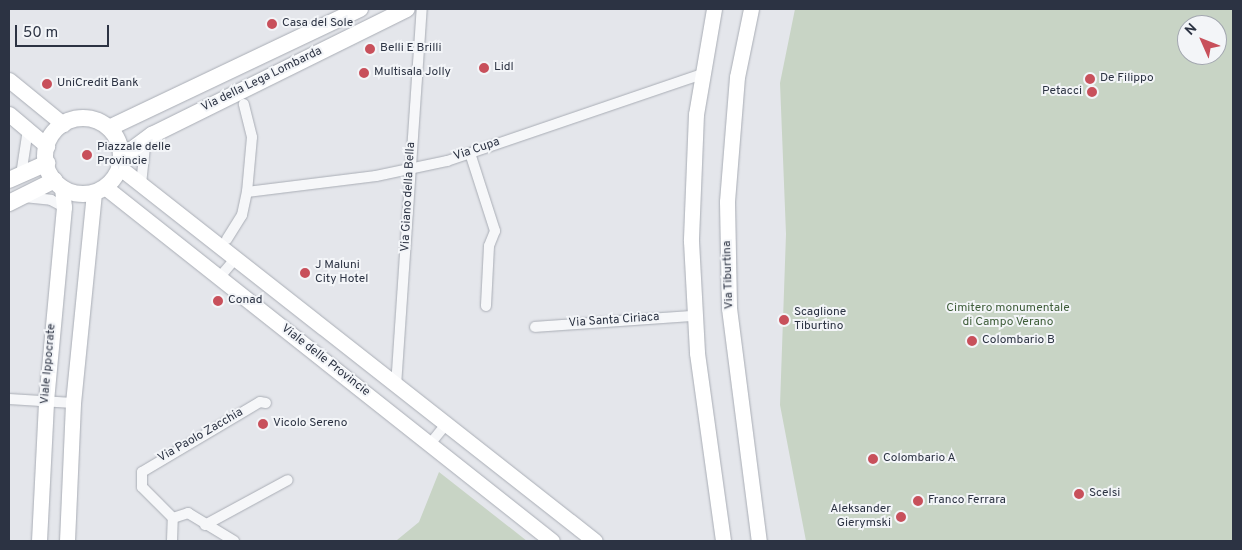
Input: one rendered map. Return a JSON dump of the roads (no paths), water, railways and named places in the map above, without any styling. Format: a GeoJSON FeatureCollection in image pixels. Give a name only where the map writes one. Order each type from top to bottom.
{"type":"FeatureCollection","features":[{"type":"Feature","properties":{"kind":"main road","name":"Via della Lega Lombarda"},"geometry":{"type":"LineString","coordinates":[[109,128],[360,9]]}},
{"type":"Feature","properties":{"kind":"main road","name":"Via della Lega Lombarda"},"geometry":{"type":"LineString","coordinates":[[120,162],[146,138],[407,9]]}},
{"type":"Feature","properties":{"kind":"main road"},"geometry":{"type":"LineString","coordinates":[[87,118],[109,128],[119,143],[120,162],[99,189],[78,193],[59,184],[46,163],[47,146],[52,135],[64,124],[87,118]]}},
{"type":"Feature","properties":{"kind":"main road"},"geometry":{"type":"LineString","coordinates":[[15,177],[46,163]]}},
{"type":"Feature","properties":{"kind":"main road"},"geometry":{"type":"LineString","coordinates":[[14,200],[59,184]]}},
{"type":"Feature","properties":{"kind":"street","name":"Via Giano della Bella"},"geometry":{"type":"LineString","coordinates":[[396,386],[422,9]]}},
{"type":"Feature","properties":{"kind":"street"},"geometry":{"type":"LineString","coordinates":[[714,9],[700,75],[692,193],[694,316],[723,541]]}},
{"type":"Feature","properties":{"kind":"street","name":"Via Tiburtina"},"geometry":{"type":"LineString","coordinates":[[751,9],[734,99],[727,202],[730,317],[759,541]]}},
{"type":"Feature","properties":{"kind":"street","name":"Via Cupa"},"geometry":{"type":"LineString","coordinates":[[247,192],[312,186],[411,169],[470,153],[700,75]]}},
{"type":"Feature","properties":{"kind":"street"},"geometry":{"type":"LineString","coordinates":[[9,80],[64,124]]}},
{"type":"Feature","properties":{"kind":"street"},"geometry":{"type":"LineString","coordinates":[[227,238],[242,215],[247,192],[252,137],[244,104]]}},
{"type":"Feature","properties":{"kind":"street"},"geometry":{"type":"LineString","coordinates":[[9,114],[47,146]]}},
{"type":"Feature","properties":{"kind":"street"},"geometry":{"type":"LineString","coordinates":[[15,177],[28,129]]}},
{"type":"Feature","properties":{"kind":"street"},"geometry":{"type":"LineString","coordinates":[[141,184],[146,138]]}},
{"type":"Feature","properties":{"kind":"street"},"geometry":{"type":"LineString","coordinates":[[470,153],[495,231],[489,246],[486,306]]}},
{"type":"Feature","properties":{"kind":"street","name":"Viale delle Provincie"},"geometry":{"type":"LineString","coordinates":[[120,162],[141,184],[235,259],[596,541]]}},
{"type":"Feature","properties":{"kind":"street","name":"Viale Ippocrate"},"geometry":{"type":"LineString","coordinates":[[39,541],[46,401],[64,207],[59,184]]}},
{"type":"Feature","properties":{"kind":"street"},"geometry":{"type":"LineString","coordinates":[[67,541],[73,403],[99,189]]}},
{"type":"Feature","properties":{"kind":"street","name":"Viale delle Provincie"},"geometry":{"type":"LineString","coordinates":[[99,189],[219,278],[552,541]]}},
{"type":"Feature","properties":{"kind":"street"},"geometry":{"type":"LineString","coordinates":[[14,200],[51,200],[64,207]]}},
{"type":"Feature","properties":{"kind":"street"},"geometry":{"type":"LineString","coordinates":[[219,278],[235,259]]}},
{"type":"Feature","properties":{"kind":"street","name":"Via Santa Ciriaca"},"geometry":{"type":"LineString","coordinates":[[535,327],[694,316]]}},
{"type":"Feature","properties":{"kind":"street"},"geometry":{"type":"LineString","coordinates":[[9,399],[73,403]]}},
{"type":"Feature","properties":{"kind":"street","name":"Via Paolo Zacchia"},"geometry":{"type":"LineString","coordinates":[[173,518],[142,487],[140,476],[146,468],[260,402],[266,403]]}},
{"type":"Feature","properties":{"kind":"street"},"geometry":{"type":"LineString","coordinates":[[430,444],[446,424]]}},
{"type":"Feature","properties":{"kind":"street"},"geometry":{"type":"LineString","coordinates":[[205,525],[288,480]]}},
{"type":"Feature","properties":{"kind":"street"},"geometry":{"type":"LineString","coordinates":[[172,541],[173,518],[188,513],[234,541]]}},
{"type":"Feature","properties":{"kind":"place","name":"Casa del Sole"},"geometry":{"type":"Point","coordinates":[272,24]}},
{"type":"Feature","properties":{"kind":"place","name":"Belli E Brilli"},"geometry":{"type":"Point","coordinates":[370,49]}},
{"type":"Feature","properties":{"kind":"place","name":"Lidl"},"geometry":{"type":"Point","coordinates":[484,68]}},
{"type":"Feature","properties":{"kind":"place","name":"Multisala Jolly"},"geometry":{"type":"Point","coordinates":[364,73]}},
{"type":"Feature","properties":{"kind":"place","name":"De Filippo"},"geometry":{"type":"Point","coordinates":[1090,79]}},
{"type":"Feature","properties":{"kind":"place","name":"UniCredit Bank"},"geometry":{"type":"Point","coordinates":[47,84]}},
{"type":"Feature","properties":{"kind":"place","name":"Petacci"},"geometry":{"type":"Point","coordinates":[1092,92]}},
{"type":"Feature","properties":{"kind":"place","name":"Piazzale delle Provincie"},"geometry":{"type":"Point","coordinates":[87,155]}},
{"type":"Feature","properties":{"kind":"place","name":"J Maluni City Hotel"},"geometry":{"type":"Point","coordinates":[305,273]}},
{"type":"Feature","properties":{"kind":"place","name":"Conad"},"geometry":{"type":"Point","coordinates":[218,301]}},
{"type":"Feature","properties":{"kind":"place","name":"Scaglione Tiburtino"},"geometry":{"type":"Point","coordinates":[784,320]}},
{"type":"Feature","properties":{"kind":"place","name":"Colombario B"},"geometry":{"type":"Point","coordinates":[972,341]}},
{"type":"Feature","properties":{"kind":"place","name":"Vicolo Sereno"},"geometry":{"type":"Point","coordinates":[263,424]}},
{"type":"Feature","properties":{"kind":"place","name":"Colombario A"},"geometry":{"type":"Point","coordinates":[873,459]}},
{"type":"Feature","properties":{"kind":"place","name":"Scelsi"},"geometry":{"type":"Point","coordinates":[1079,494]}},
{"type":"Feature","properties":{"kind":"place","name":"Franco Ferrara"},"geometry":{"type":"Point","coordinates":[918,501]}},
{"type":"Feature","properties":{"kind":"place","name":"Aleksander Gierymski"},"geometry":{"type":"Point","coordinates":[901,517]}},
{"type":"Feature","properties":{"kind":"park label","name":"Cimitero monumentale di Campo Verano"},"geometry":{"type":"Point","coordinates":[1008,316]}}]}
